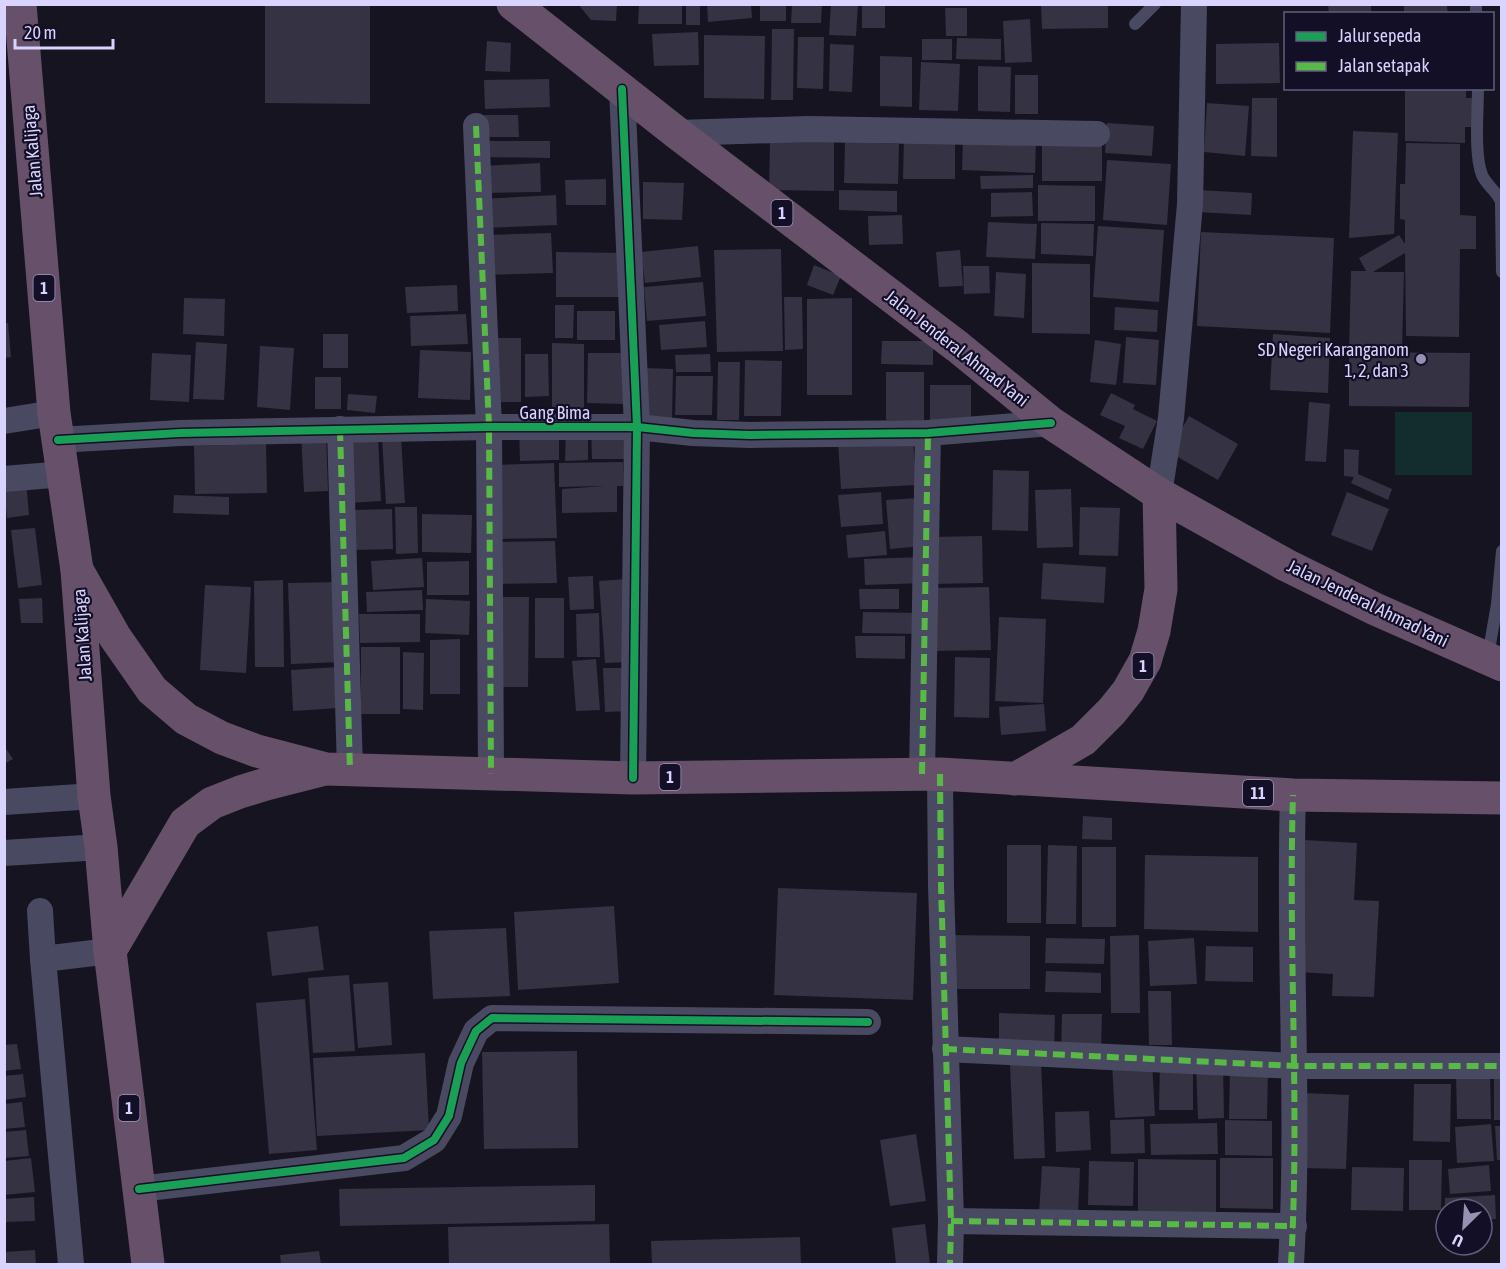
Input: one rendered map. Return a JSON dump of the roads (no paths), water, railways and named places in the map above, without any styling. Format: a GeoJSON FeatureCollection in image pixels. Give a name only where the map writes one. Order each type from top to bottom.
{"type":"FeatureCollection","features":[{"type":"Feature","properties":{"kind":"highway","name":"Jalan Kalijaga"},"geometry":{"type":"LineString","coordinates":[[20,4],[56,427],[78,570],[94,796],[110,951],[148,1264]]}},
{"type":"Feature","properties":{"kind":"highway","name":"Jalan Jenderal Ahmad Yani"},"geometry":{"type":"LineString","coordinates":[[513,4],[677,133],[958,347],[1051,423],[1159,494],[1286,564],[1375,609],[1494,662]]}},
{"type":"Feature","properties":{"kind":"highway","name":"1"},"geometry":{"type":"LineString","coordinates":[[78,570],[115,637],[152,690],[186,719],[222,738],[257,751],[338,770],[633,778],[931,774],[1015,779],[1083,740],[1123,698],[1145,661],[1154,631],[1161,589],[1159,494]]}},
{"type":"Feature","properties":{"kind":"highway","name":"1"},"geometry":{"type":"LineString","coordinates":[[110,951],[185,823],[212,803],[240,792],[266,784],[338,770]]}},
{"type":"Feature","properties":{"kind":"highway","name":"11"},"geometry":{"type":"LineString","coordinates":[[1015,779],[1293,795],[1502,798]]}},
{"type":"Feature","properties":{"kind":"street"},"geometry":{"type":"LineString","coordinates":[[1159,494],[1171,418],[1190,204],[1194,4]]}},
{"type":"Feature","properties":{"kind":"street"},"geometry":{"type":"LineString","coordinates":[[622,89],[637,427],[633,778]]}},
{"type":"Feature","properties":{"kind":"street"},"geometry":{"type":"LineString","coordinates":[[476,126],[480,176],[489,427],[491,774]]}},
{"type":"Feature","properties":{"kind":"street"},"geometry":{"type":"LineString","coordinates":[[677,133],[808,129],[1097,134]]}},
{"type":"Feature","properties":{"kind":"street","name":"Gang Bima"},"geometry":{"type":"LineString","coordinates":[[4,421],[56,427],[180,433],[489,427],[637,427],[693,433],[750,435],[928,433],[1051,423]]}},
{"type":"Feature","properties":{"kind":"street"},"geometry":{"type":"LineString","coordinates":[[338,770],[340,429]]}},
{"type":"Feature","properties":{"kind":"street"},"geometry":{"type":"LineString","coordinates":[[928,433],[931,774],[941,885],[951,1221],[950,1264]]}},
{"type":"Feature","properties":{"kind":"street"},"geometry":{"type":"LineString","coordinates":[[4,479],[64,474]]}},
{"type":"Feature","properties":{"kind":"street"},"geometry":{"type":"LineString","coordinates":[[1291,1264],[1294,1226],[1293,795]]}},
{"type":"Feature","properties":{"kind":"street"},"geometry":{"type":"LineString","coordinates":[[4,802],[94,796]]}},
{"type":"Feature","properties":{"kind":"street"},"geometry":{"type":"LineString","coordinates":[[4,853],[101,847]]}},
{"type":"Feature","properties":{"kind":"street"},"geometry":{"type":"LineString","coordinates":[[40,911],[71,1264]]}},
{"type":"Feature","properties":{"kind":"street"},"geometry":{"type":"LineString","coordinates":[[43,959],[110,951]]}},
{"type":"Feature","properties":{"kind":"street"},"geometry":{"type":"LineString","coordinates":[[138,1189],[404,1158],[434,1140],[449,1116],[461,1063],[476,1031],[492,1018],[868,1022]]}},
{"type":"Feature","properties":{"kind":"street"},"geometry":{"type":"LineString","coordinates":[[945,1049],[1294,1066],[1500,1066]]}},
{"type":"Feature","properties":{"kind":"street"},"geometry":{"type":"LineString","coordinates":[[951,1221],[1294,1226]]}},
{"type":"Feature","properties":{"kind":"lane"},"geometry":{"type":"LineString","coordinates":[[1135,24],[1155,4]]}},
{"type":"Feature","properties":{"kind":"lane"},"geometry":{"type":"LineString","coordinates":[[1478,90],[1479,167],[1487,185],[1498,195],[1501,202],[1502,272]]}},
{"type":"Feature","properties":{"kind":"lane"},"geometry":{"type":"LineString","coordinates":[[1494,662],[1502,551]]}},
{"type":"Feature","properties":{"kind":"place","name":"SD Negeri Karanganom 1, 2, dan 3"},"geometry":{"type":"Point","coordinates":[1421,359]}}]}
